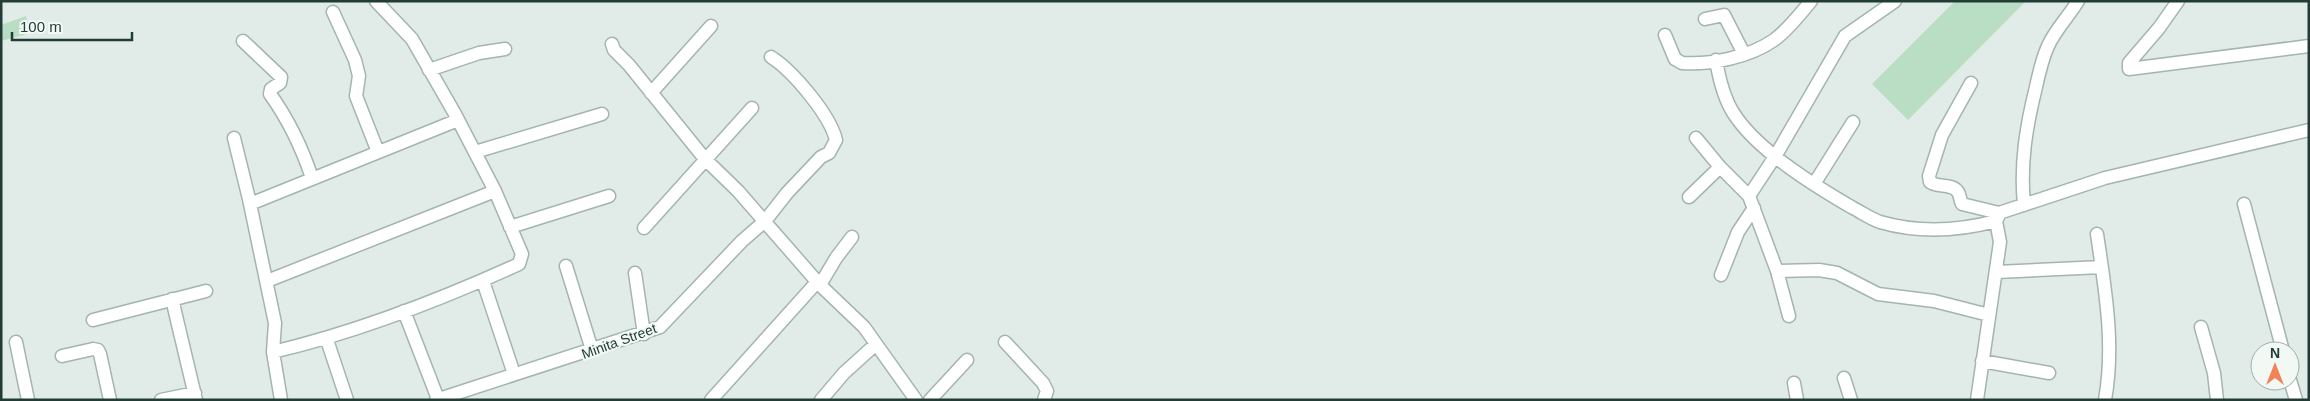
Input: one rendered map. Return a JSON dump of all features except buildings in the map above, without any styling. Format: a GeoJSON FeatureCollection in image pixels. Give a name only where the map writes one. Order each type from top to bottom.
{"type":"FeatureCollection","features":[{"type":"Feature","properties":{"kind":"street"},"geometry":{"type":"LineString","coordinates":[[273,352],[326,340],[483,281],[519,264],[522,260],[522,254],[495,191],[458,120],[412,39],[376,1]]}},
{"type":"Feature","properties":{"kind":"street"},"geometry":{"type":"LineString","coordinates":[[1665,35],[1675,58],[1682,63],[1716,60],[1744,54],[1774,40],[1812,1]]}},
{"type":"Feature","properties":{"kind":"street"},"geometry":{"type":"LineString","coordinates":[[1749,196],[1776,156],[1844,36],[1895,1]]}},
{"type":"Feature","properties":{"kind":"street"},"geometry":{"type":"LineString","coordinates":[[2024,205],[2021,176],[2023,152],[2027,122],[2042,64],[2049,44],[2078,1]]}},
{"type":"Feature","properties":{"kind":"street"},"geometry":{"type":"LineString","coordinates":[[2178,1],[2159,28],[2129,63],[2129,69],[2309,46]]}},
{"type":"Feature","properties":{"kind":"street"},"geometry":{"type":"LineString","coordinates":[[334,12],[355,60],[358,76],[356,96],[378,152]]}},
{"type":"Feature","properties":{"kind":"street"},"geometry":{"type":"LineString","coordinates":[[1705,19],[1724,15],[1744,54]]}},
{"type":"Feature","properties":{"kind":"street"},"geometry":{"type":"LineString","coordinates":[[651,93],[712,26]]}},
{"type":"Feature","properties":{"kind":"street"},"geometry":{"type":"LineString","coordinates":[[244,41],[281,77],[280,83],[270,89],[270,94],[282,111],[298,142],[312,178]]}},
{"type":"Feature","properties":{"kind":"street"},"geometry":{"type":"LineString","coordinates":[[612,44],[614,50],[629,65],[705,159],[765,221],[818,284],[864,327],[916,400]]}},
{"type":"Feature","properties":{"kind":"street"},"geometry":{"type":"LineString","coordinates":[[429,70],[479,53],[505,49]]}},
{"type":"Feature","properties":{"kind":"street","name":"Minita Street"},"geometry":{"type":"LineString","coordinates":[[437,399],[660,328],[742,241],[765,221],[786,194],[821,157],[829,153],[836,140],[833,126],[786,67],[771,57]]}},
{"type":"Feature","properties":{"kind":"street"},"geometry":{"type":"LineString","coordinates":[[1716,60],[1724,94],[1733,113],[1747,132],[1814,184],[1878,222],[1902,227],[1958,230],[1998,217],[2024,205],[2105,178],[2309,130]]}},
{"type":"Feature","properties":{"kind":"street"},"geometry":{"type":"LineString","coordinates":[[1971,83],[1942,135],[1929,176],[1930,182],[1934,185],[1952,187],[1957,190],[1962,204],[1998,217]]}},
{"type":"Feature","properties":{"kind":"street"},"geometry":{"type":"LineString","coordinates":[[644,228],[752,108]]}},
{"type":"Feature","properties":{"kind":"street"},"geometry":{"type":"LineString","coordinates":[[475,152],[602,114]]}},
{"type":"Feature","properties":{"kind":"street"},"geometry":{"type":"LineString","coordinates":[[250,204],[458,120]]}},
{"type":"Feature","properties":{"kind":"street"},"geometry":{"type":"LineString","coordinates":[[1814,184],[1853,122]]}},
{"type":"Feature","properties":{"kind":"street"},"geometry":{"type":"LineString","coordinates":[[234,138],[275,323],[273,352],[280,400]]}},
{"type":"Feature","properties":{"kind":"street"},"geometry":{"type":"LineString","coordinates":[[1696,138],[1720,167],[1749,196],[1777,271],[1789,316]]}},
{"type":"Feature","properties":{"kind":"street"},"geometry":{"type":"LineString","coordinates":[[1689,197],[1720,167]]}},
{"type":"Feature","properties":{"kind":"street"},"geometry":{"type":"LineString","coordinates":[[267,281],[495,191]]}},
{"type":"Feature","properties":{"kind":"street"},"geometry":{"type":"LineString","coordinates":[[510,227],[609,196]]}},
{"type":"Feature","properties":{"kind":"street"},"geometry":{"type":"LineString","coordinates":[[2244,204],[2280,341]]}},
{"type":"Feature","properties":{"kind":"street"},"geometry":{"type":"LineString","coordinates":[[1721,275],[1738,232],[1754,208]]}},
{"type":"Feature","properties":{"kind":"street"},"geometry":{"type":"LineString","coordinates":[[1977,400],[1997,272],[2000,242],[1998,217]]}},
{"type":"Feature","properties":{"kind":"street"},"geometry":{"type":"LineString","coordinates":[[2097,234],[2108,309],[2110,357],[2105,400]]}},
{"type":"Feature","properties":{"kind":"street"},"geometry":{"type":"LineString","coordinates":[[711,400],[818,284],[852,237]]}},
{"type":"Feature","properties":{"kind":"street"},"geometry":{"type":"LineString","coordinates":[[566,266],[592,350]]}},
{"type":"Feature","properties":{"kind":"street"},"geometry":{"type":"LineString","coordinates":[[1997,272],[2102,267]]}},
{"type":"Feature","properties":{"kind":"street"},"geometry":{"type":"LineString","coordinates":[[1777,271],[1819,270],[1837,274],[1878,294],[1934,301],[1989,315]]}},
{"type":"Feature","properties":{"kind":"street"},"geometry":{"type":"LineString","coordinates":[[635,273],[644,334]]}},
{"type":"Feature","properties":{"kind":"street"},"geometry":{"type":"LineString","coordinates":[[483,281],[514,374]]}},
{"type":"Feature","properties":{"kind":"street"},"geometry":{"type":"LineString","coordinates":[[93,320],[206,291]]}},
{"type":"Feature","properties":{"kind":"street"},"geometry":{"type":"LineString","coordinates":[[161,400],[196,397],[172,299]]}},
{"type":"Feature","properties":{"kind":"street"},"geometry":{"type":"LineString","coordinates":[[404,311],[437,399]]}},
{"type":"Feature","properties":{"kind":"street"},"geometry":{"type":"LineString","coordinates":[[2201,327],[2214,373],[2217,400]]}},
{"type":"Feature","properties":{"kind":"street"},"geometry":{"type":"LineString","coordinates":[[326,340],[347,400]]}},
{"type":"Feature","properties":{"kind":"street"},"geometry":{"type":"LineString","coordinates":[[16,342],[28,400]]}},
{"type":"Feature","properties":{"kind":"street"},"geometry":{"type":"LineString","coordinates":[[1005,342],[1043,383],[1047,392],[1044,400]]}},
{"type":"Feature","properties":{"kind":"street"},"geometry":{"type":"LineString","coordinates":[[821,400],[844,373],[876,344]]}},
{"type":"Feature","properties":{"kind":"street"},"geometry":{"type":"LineString","coordinates":[[62,356],[93,349],[98,350],[110,400]]}},
{"type":"Feature","properties":{"kind":"street"},"geometry":{"type":"LineString","coordinates":[[930,400],[967,360]]}},
{"type":"Feature","properties":{"kind":"street"},"geometry":{"type":"LineString","coordinates":[[1982,360],[2049,374]]}},
{"type":"Feature","properties":{"kind":"street"},"geometry":{"type":"LineString","coordinates":[[1844,378],[1851,400]]}},
{"type":"Feature","properties":{"kind":"street"},"geometry":{"type":"LineString","coordinates":[[1794,383],[1796,400]]}},
{"type":"Feature","properties":{"kind":"green space"},"geometry":{"type":"Polygon","coordinates":[[[1955,1],[2026,1],[1908,120],[1872,84],[1955,1]]]}},
{"type":"Feature","properties":{"kind":"green space"},"geometry":{"type":"Polygon","coordinates":[[[26,16],[31,33],[1,41],[1,25],[26,16]]]}}]}
